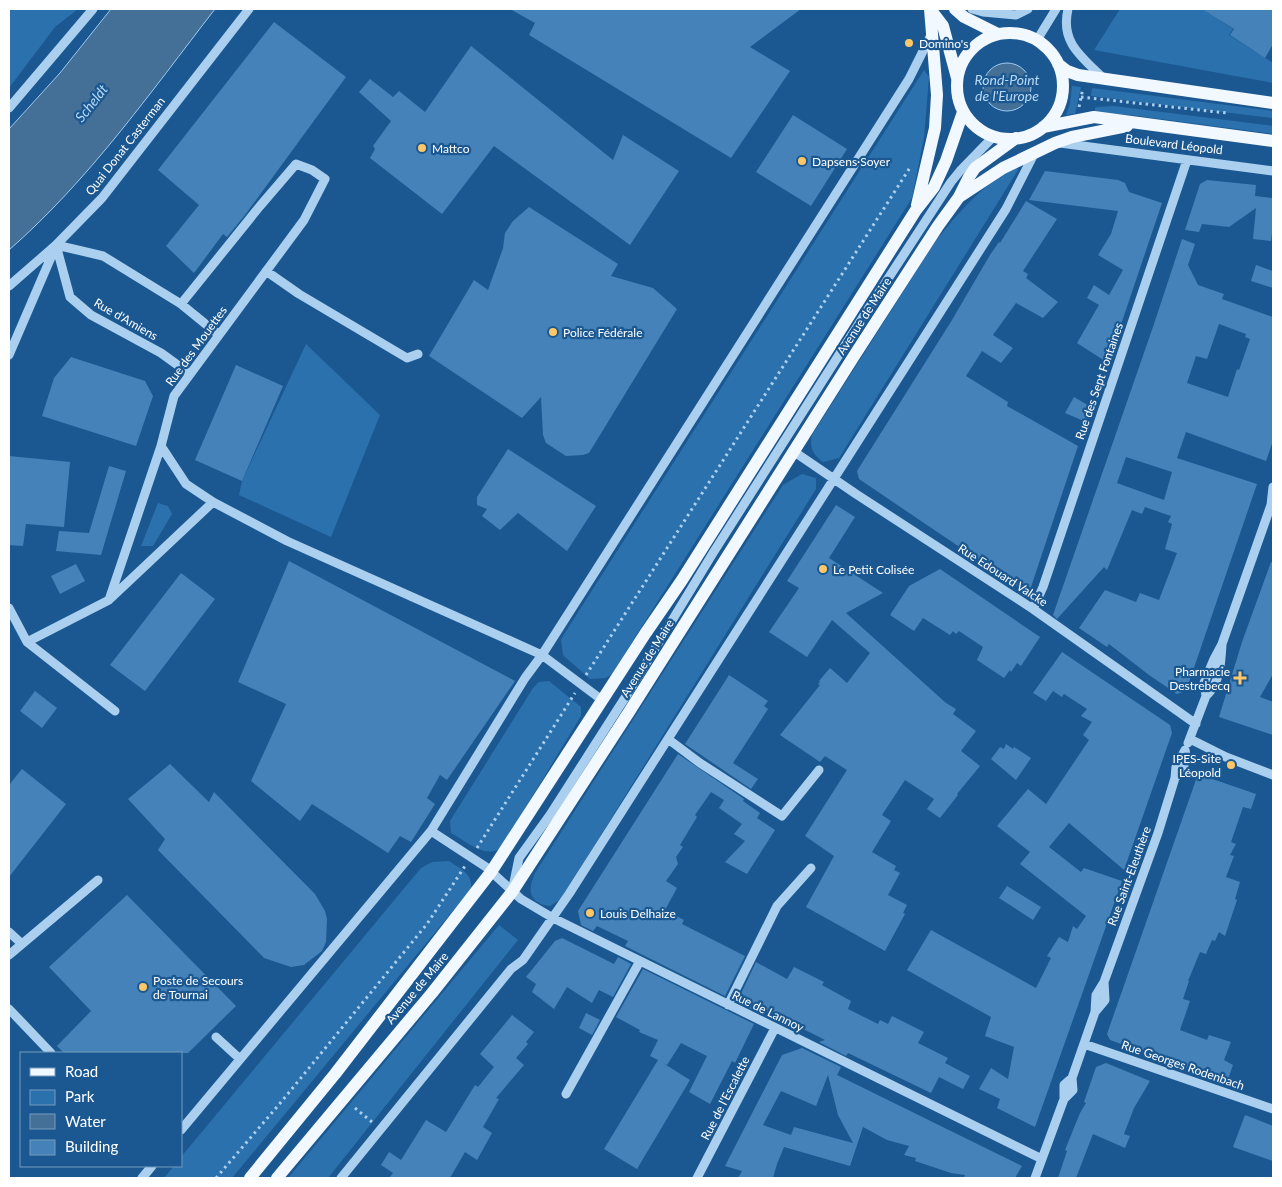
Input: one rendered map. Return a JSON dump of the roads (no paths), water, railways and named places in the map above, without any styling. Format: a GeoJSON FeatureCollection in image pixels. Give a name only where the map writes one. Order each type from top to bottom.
{"type":"FeatureCollection","features":[{"type":"Feature","properties":{"kind":"main road"},"geometry":{"type":"LineString","coordinates":[[916,210],[935,128],[937,96],[930,9]]}},
{"type":"Feature","properties":{"kind":"main road"},"geometry":{"type":"LineString","coordinates":[[930,9],[943,26],[951,49],[957,79],[958,96],[964,112],[973,124],[986,133],[1001,138],[1016,138],[1030,135],[1043,127],[1055,114],[1061,98],[1063,80],[1058,64],[1049,50],[1037,40],[1025,35],[1012,33],[998,34],[983,40],[971,50],[962,64],[957,79]]}},
{"type":"Feature","properties":{"kind":"main road"},"geometry":{"type":"LineString","coordinates":[[955,9],[964,17],[998,34]]}},
{"type":"Feature","properties":{"kind":"main road"},"geometry":{"type":"LineString","coordinates":[[1058,64],[1067,71],[1078,75],[1273,103]]}},
{"type":"Feature","properties":{"kind":"main road","name":"Avenue de Maire"},"geometry":{"type":"LineString","coordinates":[[250,1178],[335,1074],[492,872],[602,700],[682,580],[916,210],[934,187],[964,112]]}},
{"type":"Feature","properties":{"kind":"main road","name":"Boulevard Léopold"},"geometry":{"type":"LineString","coordinates":[[1043,127],[1094,117],[1273,141]]}},
{"type":"Feature","properties":{"kind":"main road"},"geometry":{"type":"LineString","coordinates":[[959,197],[1003,168],[1055,143],[1072,137],[1137,124]]}},
{"type":"Feature","properties":{"kind":"main road","name":"Avenue de Maire"},"geometry":{"type":"LineString","coordinates":[[277,1178],[438,985],[512,892],[629,712],[927,243],[959,197],[975,168],[1016,138]]}},
{"type":"Feature","properties":{"kind":"street"},"geometry":{"type":"LineString","coordinates":[[9,108],[93,9]]}},
{"type":"Feature","properties":{"kind":"street","name":"Quai Donat Casterman"},"geometry":{"type":"LineString","coordinates":[[9,286],[56,245],[102,198],[248,9]]}},
{"type":"Feature","properties":{"kind":"street"},"geometry":{"type":"LineString","coordinates":[[972,9],[1016,15],[1028,9]]}},
{"type":"Feature","properties":{"kind":"street"},"geometry":{"type":"LineString","coordinates":[[1037,40],[1056,9]]}},
{"type":"Feature","properties":{"kind":"street"},"geometry":{"type":"LineString","coordinates":[[1068,9],[1066,20],[1069,41],[1104,79]]}},
{"type":"Feature","properties":{"kind":"street"},"geometry":{"type":"LineString","coordinates":[[182,1129],[431,831],[525,678],[542,656],[910,78],[932,33]]}},
{"type":"Feature","properties":{"kind":"street"},"geometry":{"type":"LineString","coordinates":[[512,892],[519,858],[550,815],[628,693],[713,553],[870,306],[951,182],[994,136]]}},
{"type":"Feature","properties":{"kind":"street","name":"Boulevard Léopold"},"geometry":{"type":"LineString","coordinates":[[1055,143],[1273,171]]}},
{"type":"Feature","properties":{"kind":"street"},"geometry":{"type":"LineString","coordinates":[[341,1178],[511,969],[523,960],[553,918],[1012,200],[1034,154]]}},
{"type":"Feature","properties":{"kind":"street","name":"Rue des Sept Fontaines"},"geometry":{"type":"LineString","coordinates":[[1033,609],[1043,587],[1187,160]]}},
{"type":"Feature","properties":{"kind":"street","name":"Rue des Mouettes"},"geometry":{"type":"LineString","coordinates":[[161,446],[174,396],[304,220],[325,179],[312,170],[296,164],[181,304]]}},
{"type":"Feature","properties":{"kind":"street"},"geometry":{"type":"LineString","coordinates":[[9,355],[56,245],[103,256],[181,304],[219,335]]}},
{"type":"Feature","properties":{"kind":"street","name":"Rue d'Amiens"},"geometry":{"type":"LineString","coordinates":[[56,245],[70,297],[91,315],[161,353],[190,374]]}},
{"type":"Feature","properties":{"kind":"street"},"geometry":{"type":"LineString","coordinates":[[266,271],[299,294],[407,358],[418,354]]}},
{"type":"Feature","properties":{"kind":"street"},"geometry":{"type":"LineString","coordinates":[[161,446],[186,484],[213,502],[287,541],[542,656]]}},
{"type":"Feature","properties":{"kind":"street"},"geometry":{"type":"LineString","coordinates":[[109,600],[161,446]]}},
{"type":"Feature","properties":{"kind":"street","name":"Rue Edouard Valcke"},"geometry":{"type":"LineString","coordinates":[[794,451],[1033,609],[1196,724]]}},
{"type":"Feature","properties":{"kind":"street","name":"Rue Saint-Eleuthère"},"geometry":{"type":"LineString","coordinates":[[1035,1178],[1064,1099],[1064,1085],[1072,1078],[1095,1012],[1096,995],[1104,982],[1158,834],[1175,778],[1183,769],[1186,750],[1206,696],[1204,683],[1222,644],[1272,503],[1273,487]]}},
{"type":"Feature","properties":{"kind":"street"},"geometry":{"type":"LineString","coordinates":[[27,642],[109,600],[213,502]]}},
{"type":"Feature","properties":{"kind":"street"},"geometry":{"type":"LineString","coordinates":[[9,608],[27,642],[115,711]]}},
{"type":"Feature","properties":{"kind":"street","name":"Avenue de Maire"},"geometry":{"type":"LineString","coordinates":[[542,656],[602,700]]}},
{"type":"Feature","properties":{"kind":"street"},"geometry":{"type":"LineString","coordinates":[[668,739],[700,763],[782,816],[819,770]]}},
{"type":"Feature","properties":{"kind":"street"},"geometry":{"type":"LineString","coordinates":[[1190,739],[1226,757],[1273,775]]}},
{"type":"Feature","properties":{"kind":"street","name":"Rue de Lannoy"},"geometry":{"type":"LineString","coordinates":[[431,831],[492,872],[521,899],[553,918],[1042,1159]]}},
{"type":"Feature","properties":{"kind":"street"},"geometry":{"type":"LineString","coordinates":[[728,1005],[777,906],[811,868]]}},
{"type":"Feature","properties":{"kind":"street"},"geometry":{"type":"LineString","coordinates":[[9,956],[98,880]]}},
{"type":"Feature","properties":{"kind":"street"},"geometry":{"type":"LineString","coordinates":[[9,932],[22,944]]}},
{"type":"Feature","properties":{"kind":"street"},"geometry":{"type":"LineString","coordinates":[[566,1094],[640,960]]}},
{"type":"Feature","properties":{"kind":"street"},"geometry":{"type":"LineString","coordinates":[[9,1008],[50,1052]]}},
{"type":"Feature","properties":{"kind":"street","name":"Rue de l'Escalette"},"geometry":{"type":"LineString","coordinates":[[697,1178],[774,1028]]}},
{"type":"Feature","properties":{"kind":"street"},"geometry":{"type":"LineString","coordinates":[[216,1037],[240,1059]]}},
{"type":"Feature","properties":{"kind":"street","name":"Rue Georges Rodenbach"},"geometry":{"type":"LineString","coordinates":[[1084,1044],[1273,1109]]}},
{"type":"Feature","properties":{"kind":"street"},"geometry":{"type":"LineString","coordinates":[[142,1178],[151,1167]]}},
{"type":"Feature","properties":{"kind":"water","name":"Scheldt"},"geometry":{"type":"Polygon","coordinates":[[[111,9],[215,9],[118,135],[66,195],[9,250],[9,129],[60,73],[111,9]]]}},
{"type":"Feature","properties":{"kind":"water","name":"Rond-Point de l'Europe"},"geometry":{"type":"Polygon","coordinates":[[[1002,63],[1012,63],[1021,67],[1027,73],[1031,87],[1027,101],[1021,107],[1012,111],[1002,111],[993,107],[987,101],[983,92],[983,82],[987,73],[993,67],[1002,63]]]}},
{"type":"Feature","properties":{"kind":"place","name":"Domino's"},"geometry":{"type":"Point","coordinates":[909,43]}},
{"type":"Feature","properties":{"kind":"place","name":"Mattco"},"geometry":{"type":"Point","coordinates":[422,148]}},
{"type":"Feature","properties":{"kind":"place","name":"Dapsens·Soyer"},"geometry":{"type":"Point","coordinates":[802,161]}},
{"type":"Feature","properties":{"kind":"place","name":"Police Fédérale"},"geometry":{"type":"Point","coordinates":[553,332]}},
{"type":"Feature","properties":{"kind":"place","name":"Le Petit Colisée"},"geometry":{"type":"Point","coordinates":[823,569]}},
{"type":"Feature","properties":{"kind":"place","name":"Pharmacie Destrebecq"},"geometry":{"type":"Point","coordinates":[1240,678]}},
{"type":"Feature","properties":{"kind":"place","name":"IPES-Site Léopold"},"geometry":{"type":"Point","coordinates":[1231,765]}},
{"type":"Feature","properties":{"kind":"place","name":"Louis Delhaize"},"geometry":{"type":"Point","coordinates":[590,913]}},
{"type":"Feature","properties":{"kind":"place","name":"Poste de Secours de Tournai"},"geometry":{"type":"Point","coordinates":[143,987]}}]}
